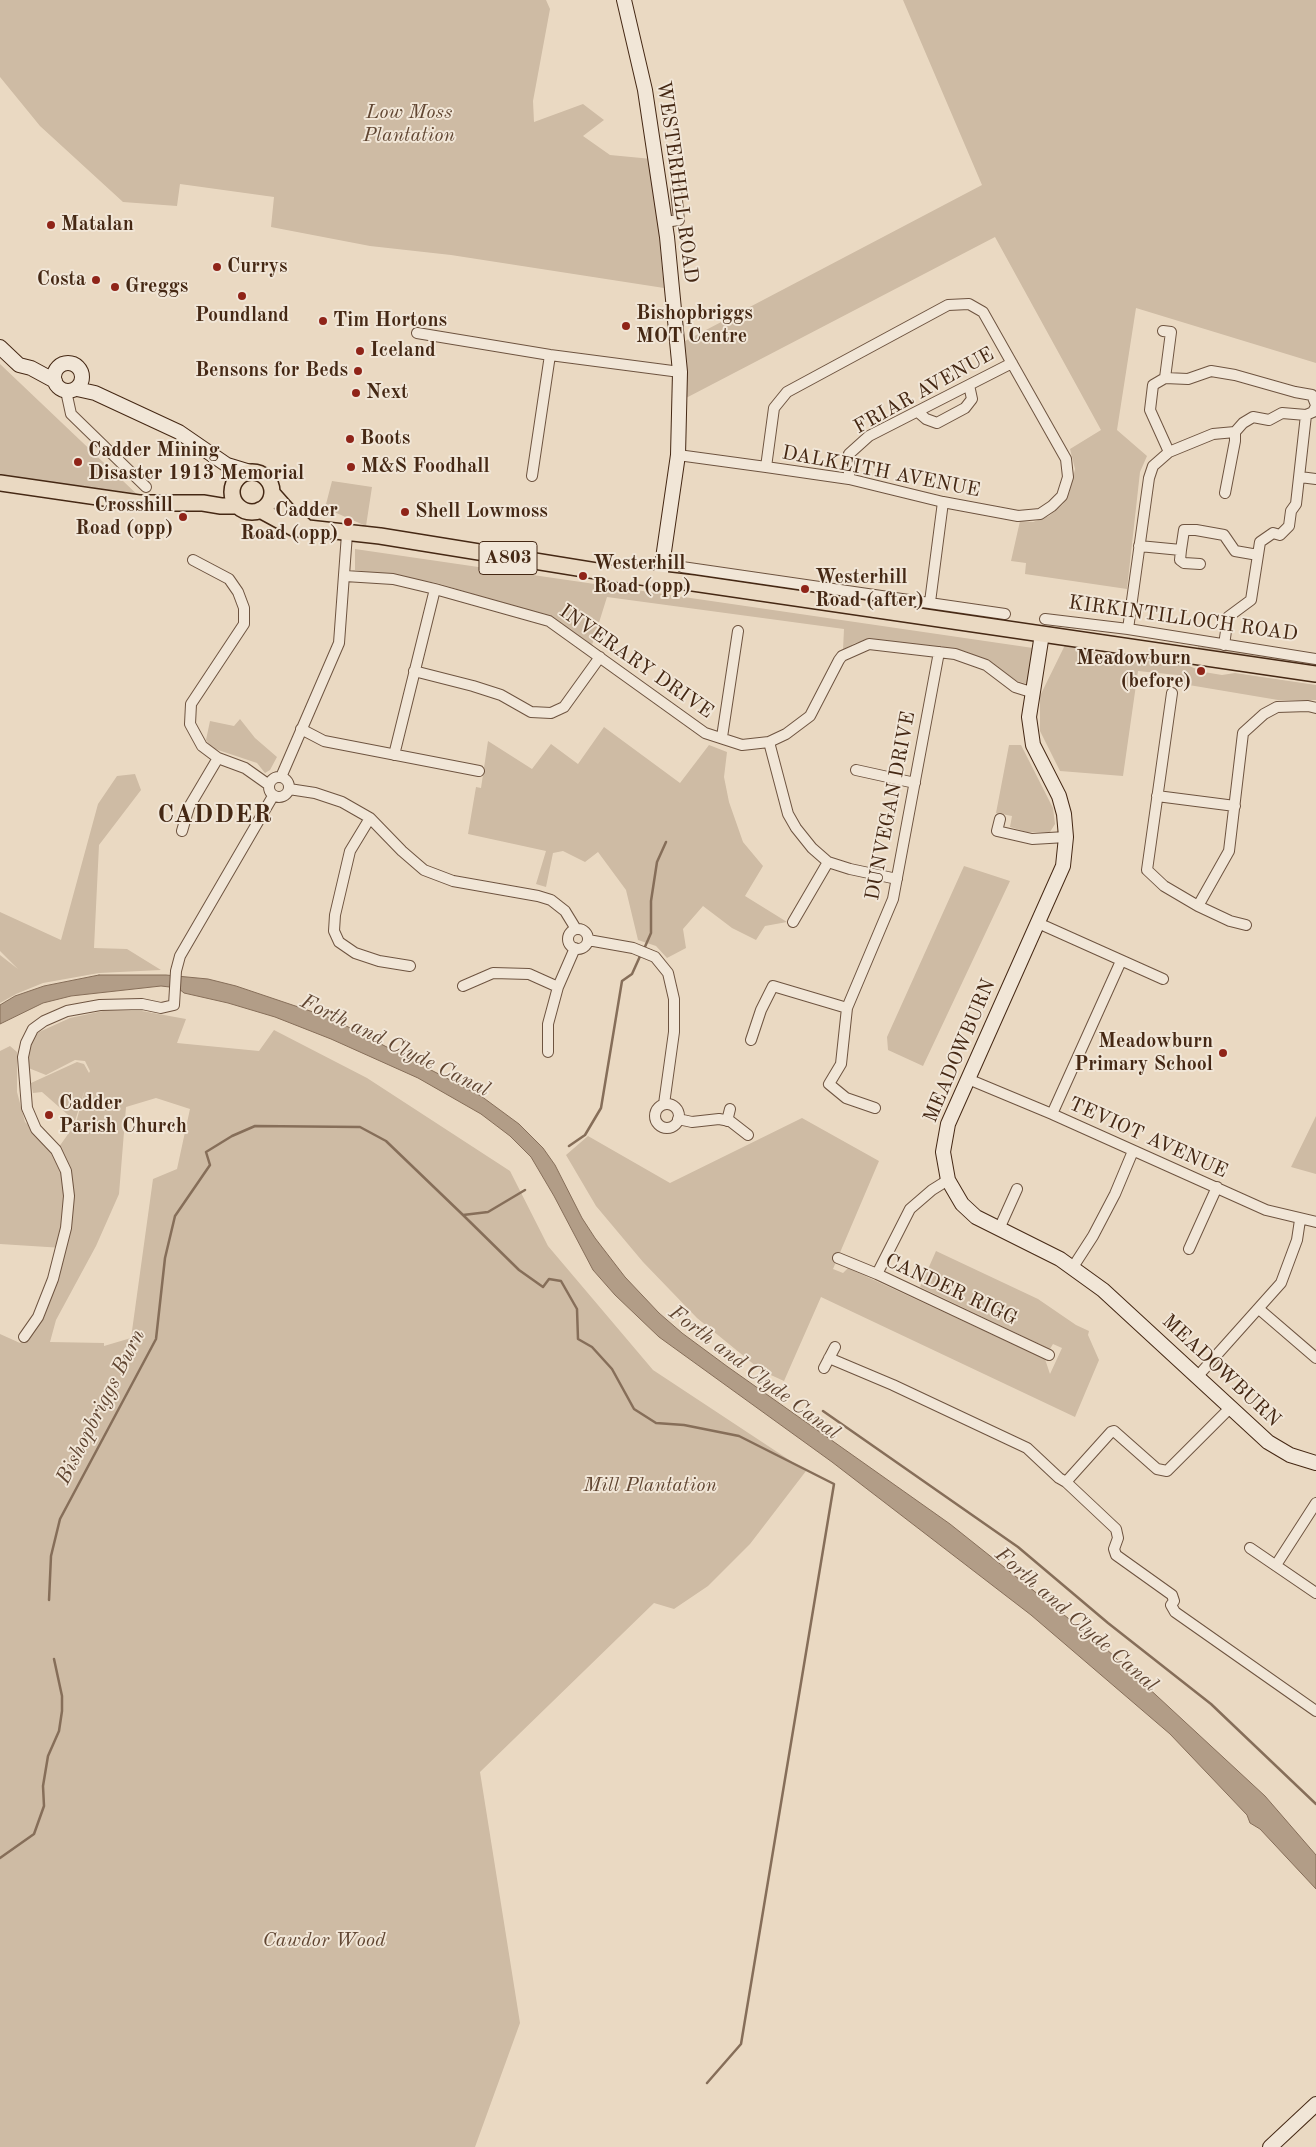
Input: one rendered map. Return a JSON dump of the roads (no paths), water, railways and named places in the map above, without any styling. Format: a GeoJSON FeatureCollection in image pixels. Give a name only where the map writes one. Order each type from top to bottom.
{"type":"FeatureCollection","features":[{"type":"Feature","properties":{"kind":"main road","name":"A803"},"geometry":{"type":"LineString","coordinates":[[203,503],[234,485],[244,473],[250,472]]}},
{"type":"Feature","properties":{"kind":"main road"},"geometry":{"type":"LineString","coordinates":[[250,472],[259,473],[266,477],[271,484],[272,493],[269,503],[260,510]]}},
{"type":"Feature","properties":{"kind":"main road","name":"A803"},"geometry":{"type":"LineString","coordinates":[[0,483],[139,503],[203,503],[238,506],[249,512],[260,510]]}},
{"type":"Feature","properties":{"kind":"main road"},"geometry":{"type":"LineString","coordinates":[[234,485],[234,502],[238,506]]}},
{"type":"Feature","properties":{"kind":"main road"},"geometry":{"type":"LineString","coordinates":[[272,493],[287,510],[308,528]]}},
{"type":"Feature","properties":{"kind":"main road","name":"KIRKINTILLOCH ROAD"},"geometry":{"type":"LineString","coordinates":[[260,510],[296,528],[380,536],[577,568],[1316,674]]}},
{"type":"Feature","properties":{"kind":"street","name":"WESTERHILL ROAD"},"geometry":{"type":"LineString","coordinates":[[624,0],[645,90],[664,222],[680,372],[678,455],[660,579]]}},
{"type":"Feature","properties":{"kind":"street"},"geometry":{"type":"LineString","coordinates":[[664,222],[679,220],[676,190]]}},
{"type":"Feature","properties":{"kind":"street","name":"DALKEITH AVENUE"},"geometry":{"type":"LineString","coordinates":[[678,455],[849,479],[943,502],[1018,516],[1040,514],[1052,506],[1062,496],[1068,477],[1066,459],[983,312],[969,304],[948,305],[787,392],[774,408],[766,467]]}},
{"type":"Feature","properties":{"kind":"street"},"geometry":{"type":"LineString","coordinates":[[1163,331],[1171,332],[1165,378]]}},
{"type":"Feature","properties":{"kind":"street"},"geometry":{"type":"LineString","coordinates":[[417,333],[550,355],[680,372]]}},
{"type":"Feature","properties":{"kind":"street"},"geometry":{"type":"LineString","coordinates":[[0,347],[19,365],[56,374]]}},
{"type":"Feature","properties":{"kind":"street"},"geometry":{"type":"LineString","coordinates":[[532,476],[550,355]]}},
{"type":"Feature","properties":{"kind":"street","name":"FRIAR AVENUE"},"geometry":{"type":"LineString","coordinates":[[849,479],[848,454],[869,436],[1012,363]]}},
{"type":"Feature","properties":{"kind":"street"},"geometry":{"type":"LineString","coordinates":[[146,486],[71,414],[75,387],[79,368],[73,364],[65,364],[56,374],[57,386],[75,387],[95,393],[179,432],[227,465],[250,472]]}},
{"type":"Feature","properties":{"kind":"street"},"geometry":{"type":"LineString","coordinates":[[1169,452],[1150,410],[1153,385],[1165,378],[1188,379],[1211,371],[1312,395],[1316,405],[1313,412],[1306,415],[1282,413],[1269,420],[1253,417],[1243,423],[1235,432],[1225,493]]}},
{"type":"Feature","properties":{"kind":"street"},"geometry":{"type":"LineString","coordinates":[[918,412],[926,420],[937,423],[965,408],[972,399],[969,385]]}},
{"type":"Feature","properties":{"kind":"street"},"geometry":{"type":"LineString","coordinates":[[1224,645],[1228,617],[1251,600],[1260,542],[1273,533],[1280,535],[1289,526],[1291,511],[1296,504],[1306,415]]}},
{"type":"Feature","properties":{"kind":"street"},"geometry":{"type":"LineString","coordinates":[[1128,629],[1149,478],[1153,466],[1169,452],[1213,434],[1235,432]]}},
{"type":"Feature","properties":{"kind":"street"},"geometry":{"type":"LineString","coordinates":[[227,465],[234,485]]}},
{"type":"Feature","properties":{"kind":"street"},"geometry":{"type":"LineString","coordinates":[[1300,477],[1316,479]]}},
{"type":"Feature","properties":{"kind":"street"},"geometry":{"type":"LineString","coordinates":[[930,602],[943,502]]}},
{"type":"Feature","properties":{"kind":"street"},"geometry":{"type":"LineString","coordinates":[[1200,564],[1184,563],[1180,560],[1184,530],[1224,535],[1235,551],[1258,555]]}},
{"type":"Feature","properties":{"kind":"street"},"geometry":{"type":"LineString","coordinates":[[289,789],[283,797],[273,796],[269,791],[269,785],[272,780],[281,777],[340,643],[348,534]]}},
{"type":"Feature","properties":{"kind":"street"},"geometry":{"type":"LineString","coordinates":[[1139,546],[1181,550]]}},
{"type":"Feature","properties":{"kind":"street"},"geometry":{"type":"LineString","coordinates":[[192,560],[228,579],[238,592],[244,608],[244,624],[191,704],[190,724],[202,746],[218,758],[245,768],[269,785]]}},
{"type":"Feature","properties":{"kind":"street"},"geometry":{"type":"LineString","coordinates":[[682,567],[1005,614]]}},
{"type":"Feature","properties":{"kind":"street","name":"INVERARY DRIVE"},"geometry":{"type":"LineString","coordinates":[[345,576],[393,579],[435,588],[548,621],[705,733],[742,745],[769,742],[786,734],[810,716],[842,656],[869,644],[955,654],[986,665],[1015,687],[1034,693]]}},
{"type":"Feature","properties":{"kind":"street"},"geometry":{"type":"LineString","coordinates":[[394,754],[435,588]]}},
{"type":"Feature","properties":{"kind":"street","name":"KIRKINTILLOCH ROAD"},"geometry":{"type":"LineString","coordinates":[[1045,619],[1128,629],[1316,659]]}},
{"type":"Feature","properties":{"kind":"street"},"geometry":{"type":"LineString","coordinates":[[722,737],[738,631]]}},
{"type":"Feature","properties":{"kind":"street","name":"MEADOWBURN"},"geometry":{"type":"LineString","coordinates":[[1042,634],[1029,717],[1033,745],[1058,796],[1064,814],[1066,837],[1063,866],[945,1133],[943,1161],[948,1180],[956,1197],[969,1211],[984,1222],[1029,1242],[1072,1267],[1129,1313],[1230,1408],[1275,1447],[1300,1459],[1316,1463]]}},
{"type":"Feature","properties":{"kind":"street","name":"DUNVEGAN DRIVE"},"geometry":{"type":"LineString","coordinates":[[875,1108],[846,1098],[829,1084],[841,1064],[847,1008],[893,899],[939,652]]}},
{"type":"Feature","properties":{"kind":"street"},"geometry":{"type":"LineString","coordinates":[[414,671],[501,695],[531,712],[551,713],[564,707],[600,657]]}},
{"type":"Feature","properties":{"kind":"street"},"geometry":{"type":"LineString","coordinates":[[1172,693],[1147,870],[1164,886],[1198,906],[1230,921],[1246,925]]}},
{"type":"Feature","properties":{"kind":"street"},"geometry":{"type":"LineString","coordinates":[[1198,906],[1229,851],[1243,733],[1264,714],[1277,707],[1308,706],[1316,708]]}},
{"type":"Feature","properties":{"kind":"street"},"geometry":{"type":"LineString","coordinates":[[301,730],[324,741],[478,771]]}},
{"type":"Feature","properties":{"kind":"street"},"geometry":{"type":"LineString","coordinates":[[769,742],[788,814],[796,828],[812,848],[828,862],[850,869],[897,879]]}},
{"type":"Feature","properties":{"kind":"street"},"geometry":{"type":"LineString","coordinates":[[182,830],[188,807],[218,758]]}},
{"type":"Feature","properties":{"kind":"street"},"geometry":{"type":"LineString","coordinates":[[856,770],[914,782]]}},
{"type":"Feature","properties":{"kind":"street"},"geometry":{"type":"LineString","coordinates":[[281,777],[286,780],[289,789]]}},
{"type":"Feature","properties":{"kind":"street"},"geometry":{"type":"LineString","coordinates":[[289,789],[315,793],[342,802],[370,818],[424,870],[453,881],[552,900],[565,911],[576,929],[585,932],[588,940]]}},
{"type":"Feature","properties":{"kind":"street"},"geometry":{"type":"LineString","coordinates":[[24,1337],[38,1317],[53,1279],[66,1228],[69,1196],[66,1171],[56,1150],[36,1129],[27,1108],[23,1057],[26,1044],[33,1029],[44,1021],[67,1011],[100,1005],[142,1004],[161,1008],[174,1005],[176,971],[180,956],[273,796]]}},
{"type":"Feature","properties":{"kind":"street"},"geometry":{"type":"LineString","coordinates":[[1157,796],[1235,806]]}},
{"type":"Feature","properties":{"kind":"street"},"geometry":{"type":"LineString","coordinates":[[370,818],[350,851],[335,915],[334,931],[339,942],[355,953],[379,961],[410,966]]}},
{"type":"Feature","properties":{"kind":"street"},"geometry":{"type":"LineString","coordinates":[[1000,819],[997,832],[1032,839],[1066,837]]}},
{"type":"Feature","properties":{"kind":"street"},"geometry":{"type":"LineString","coordinates":[[792,922],[828,862]]}},
{"type":"Feature","properties":{"kind":"street"},"geometry":{"type":"LineString","coordinates":[[1038,923],[1163,979]]}},
{"type":"Feature","properties":{"kind":"street"},"geometry":{"type":"LineString","coordinates":[[576,929],[571,932],[568,938],[570,944],[575,948],[583,947],[588,940]]}},
{"type":"Feature","properties":{"kind":"street"},"geometry":{"type":"LineString","coordinates":[[588,940],[633,948],[655,957],[668,973],[674,999],[674,1032],[664,1104]]}},
{"type":"Feature","properties":{"kind":"street"},"geometry":{"type":"LineString","coordinates":[[548,1052],[548,1024],[558,987],[575,948]]}},
{"type":"Feature","properties":{"kind":"street"},"geometry":{"type":"LineString","coordinates":[[1052,1114],[1121,961]]}},
{"type":"Feature","properties":{"kind":"street"},"geometry":{"type":"LineString","coordinates":[[463,986],[493,973],[529,974],[558,987]]}},
{"type":"Feature","properties":{"kind":"street"},"geometry":{"type":"LineString","coordinates":[[751,1040],[761,1010],[773,986],[847,1008]]}},
{"type":"Feature","properties":{"kind":"street","name":"TEVIOT AVENUE"},"geometry":{"type":"LineString","coordinates":[[968,1079],[1052,1114],[1266,1210],[1300,1220],[1316,1222]]}},
{"type":"Feature","properties":{"kind":"street"},"geometry":{"type":"LineString","coordinates":[[664,1104],[674,1106],[678,1112],[678,1119],[677,1123],[670,1128],[661,1127],[655,1120],[655,1112],[657,1108],[664,1104]]}},
{"type":"Feature","properties":{"kind":"street"},"geometry":{"type":"LineString","coordinates":[[727,1120],[730,1109]]}},
{"type":"Feature","properties":{"kind":"street"},"geometry":{"type":"LineString","coordinates":[[678,1119],[692,1122],[727,1120],[748,1135]]}},
{"type":"Feature","properties":{"kind":"street"},"geometry":{"type":"LineString","coordinates":[[1072,1267],[1093,1236],[1115,1194],[1133,1151]]}},
{"type":"Feature","properties":{"kind":"street"},"geometry":{"type":"LineString","coordinates":[[877,1274],[910,1209],[932,1190],[948,1180]]}},
{"type":"Feature","properties":{"kind":"street"},"geometry":{"type":"LineString","coordinates":[[1189,1249],[1217,1187]]}},
{"type":"Feature","properties":{"kind":"street"},"geometry":{"type":"LineString","coordinates":[[999,1229],[1017,1190]]}},
{"type":"Feature","properties":{"kind":"street"},"geometry":{"type":"LineString","coordinates":[[1197,1377],[1281,1282],[1297,1240],[1300,1220]]}},
{"type":"Feature","properties":{"kind":"street","name":"CANDER RIGG"},"geometry":{"type":"LineString","coordinates":[[838,1258],[877,1274],[1049,1355]]}},
{"type":"Feature","properties":{"kind":"street"},"geometry":{"type":"LineString","coordinates":[[1259,1309],[1316,1358]]}},
{"type":"Feature","properties":{"kind":"street"},"geometry":{"type":"LineString","coordinates":[[835,1347],[827,1363],[893,1385],[1027,1448],[1116,1529],[1118,1538],[1114,1549],[1116,1555],[1172,1596],[1174,1600],[1171,1606],[1175,1612],[1316,1711]]}},
{"type":"Feature","properties":{"kind":"street"},"geometry":{"type":"LineString","coordinates":[[1066,1482],[1114,1431],[1157,1469],[1167,1471],[1230,1408]]}},
{"type":"Feature","properties":{"kind":"street"},"geometry":{"type":"LineString","coordinates":[[1276,1565],[1316,1503]]}},
{"type":"Feature","properties":{"kind":"street"},"geometry":{"type":"LineString","coordinates":[[1250,1548],[1316,1592]]}},
{"type":"Feature","properties":{"kind":"street"},"geometry":{"type":"LineString","coordinates":[[1270,2147],[1316,2104]]}},
{"type":"Feature","properties":{"kind":"waterway","name":"Bishopbriggs Burn"},"geometry":{"type":"LineString","coordinates":[[644,949],[651,933],[651,901],[657,862],[666,842]]}},
{"type":"Feature","properties":{"kind":"waterway","name":"Bishopbriggs Burn"},"geometry":{"type":"LineString","coordinates":[[569,1146],[585,1135],[601,1108],[622,981],[632,974],[641,954]]}},
{"type":"Feature","properties":{"kind":"waterway","name":"Bishopbriggs Burn"},"geometry":{"type":"LineString","coordinates":[[49,1600],[51,1556],[60,1519],[156,1339],[165,1258],[175,1216],[210,1165],[206,1152],[232,1136],[255,1126],[360,1127],[386,1141],[463,1215],[488,1212],[525,1190]]}},
{"type":"Feature","properties":{"kind":"waterway"},"geometry":{"type":"LineString","coordinates":[[463,1215],[519,1270],[543,1287],[549,1279],[561,1281],[577,1309],[578,1339],[592,1347],[612,1369],[634,1409],[656,1423],[684,1425],[739,1436],[834,1484],[741,2044],[707,2083]]}},
{"type":"Feature","properties":{"kind":"waterway","name":"Forth and Clyde Canal"},"geometry":{"type":"LineString","coordinates":[[823,1411],[1018,1547],[1108,1623],[1211,1704],[1316,1804]]}},
{"type":"Feature","properties":{"kind":"waterway","name":"Bishopbriggs Burn"},"geometry":{"type":"LineString","coordinates":[[0,1858],[34,1834],[44,1806],[43,1786],[48,1756],[59,1731],[62,1711],[62,1696],[54,1659]]}},
{"type":"Feature","properties":{"kind":"place","name":"Matalan"},"geometry":{"type":"Point","coordinates":[51,225]}},
{"type":"Feature","properties":{"kind":"place","name":"Currys"},"geometry":{"type":"Point","coordinates":[217,267]}},
{"type":"Feature","properties":{"kind":"place","name":"Costa"},"geometry":{"type":"Point","coordinates":[96,280]}},
{"type":"Feature","properties":{"kind":"place","name":"Greggs"},"geometry":{"type":"Point","coordinates":[115,287]}},
{"type":"Feature","properties":{"kind":"place","name":"Poundland"},"geometry":{"type":"Point","coordinates":[242,296]}},
{"type":"Feature","properties":{"kind":"place","name":"Tim Hortons"},"geometry":{"type":"Point","coordinates":[323,321]}},
{"type":"Feature","properties":{"kind":"place","name":"Bishopbriggs MOT Centre"},"geometry":{"type":"Point","coordinates":[626,326]}},
{"type":"Feature","properties":{"kind":"place","name":"Iceland"},"geometry":{"type":"Point","coordinates":[360,351]}},
{"type":"Feature","properties":{"kind":"place","name":"Bensons for Beds"},"geometry":{"type":"Point","coordinates":[358,371]}},
{"type":"Feature","properties":{"kind":"place","name":"Next"},"geometry":{"type":"Point","coordinates":[356,393]}},
{"type":"Feature","properties":{"kind":"place","name":"Boots"},"geometry":{"type":"Point","coordinates":[350,439]}},
{"type":"Feature","properties":{"kind":"place","name":"Cadder Mining Disaster 1913 Memorial"},"geometry":{"type":"Point","coordinates":[78,462]}},
{"type":"Feature","properties":{"kind":"place","name":"M&S Foodhall"},"geometry":{"type":"Point","coordinates":[351,467]}},
{"type":"Feature","properties":{"kind":"place","name":"Shell Lowmoss"},"geometry":{"type":"Point","coordinates":[405,512]}},
{"type":"Feature","properties":{"kind":"place","name":"Crosshill Road (opp)"},"geometry":{"type":"Point","coordinates":[183,517]}},
{"type":"Feature","properties":{"kind":"place","name":"Cadder Road (opp)"},"geometry":{"type":"Point","coordinates":[348,522]}},
{"type":"Feature","properties":{"kind":"place","name":"Westerhill Road (opp)"},"geometry":{"type":"Point","coordinates":[583,576]}},
{"type":"Feature","properties":{"kind":"place","name":"Westerhill Road (after)"},"geometry":{"type":"Point","coordinates":[805,589]}},
{"type":"Feature","properties":{"kind":"place","name":"Meadowburn (before)"},"geometry":{"type":"Point","coordinates":[1201,671]}},
{"type":"Feature","properties":{"kind":"place","name":"Meadowburn Primary School"},"geometry":{"type":"Point","coordinates":[1223,1053]}},
{"type":"Feature","properties":{"kind":"place","name":"Cadder Parish Church"},"geometry":{"type":"Point","coordinates":[49,1115]}},
{"type":"Feature","properties":{"kind":"district","name":"CADDER"},"geometry":{"type":"Point","coordinates":[215,815]}},
{"type":"Feature","properties":{"kind":"park label","name":"Low Moss Plantation"},"geometry":{"type":"Point","coordinates":[409,124]}},
{"type":"Feature","properties":{"kind":"park label","name":"Mill Plantation"},"geometry":{"type":"Point","coordinates":[650,1486]}},
{"type":"Feature","properties":{"kind":"park label","name":"Cawdor Wood"},"geometry":{"type":"Point","coordinates":[324,1941]}}]}
